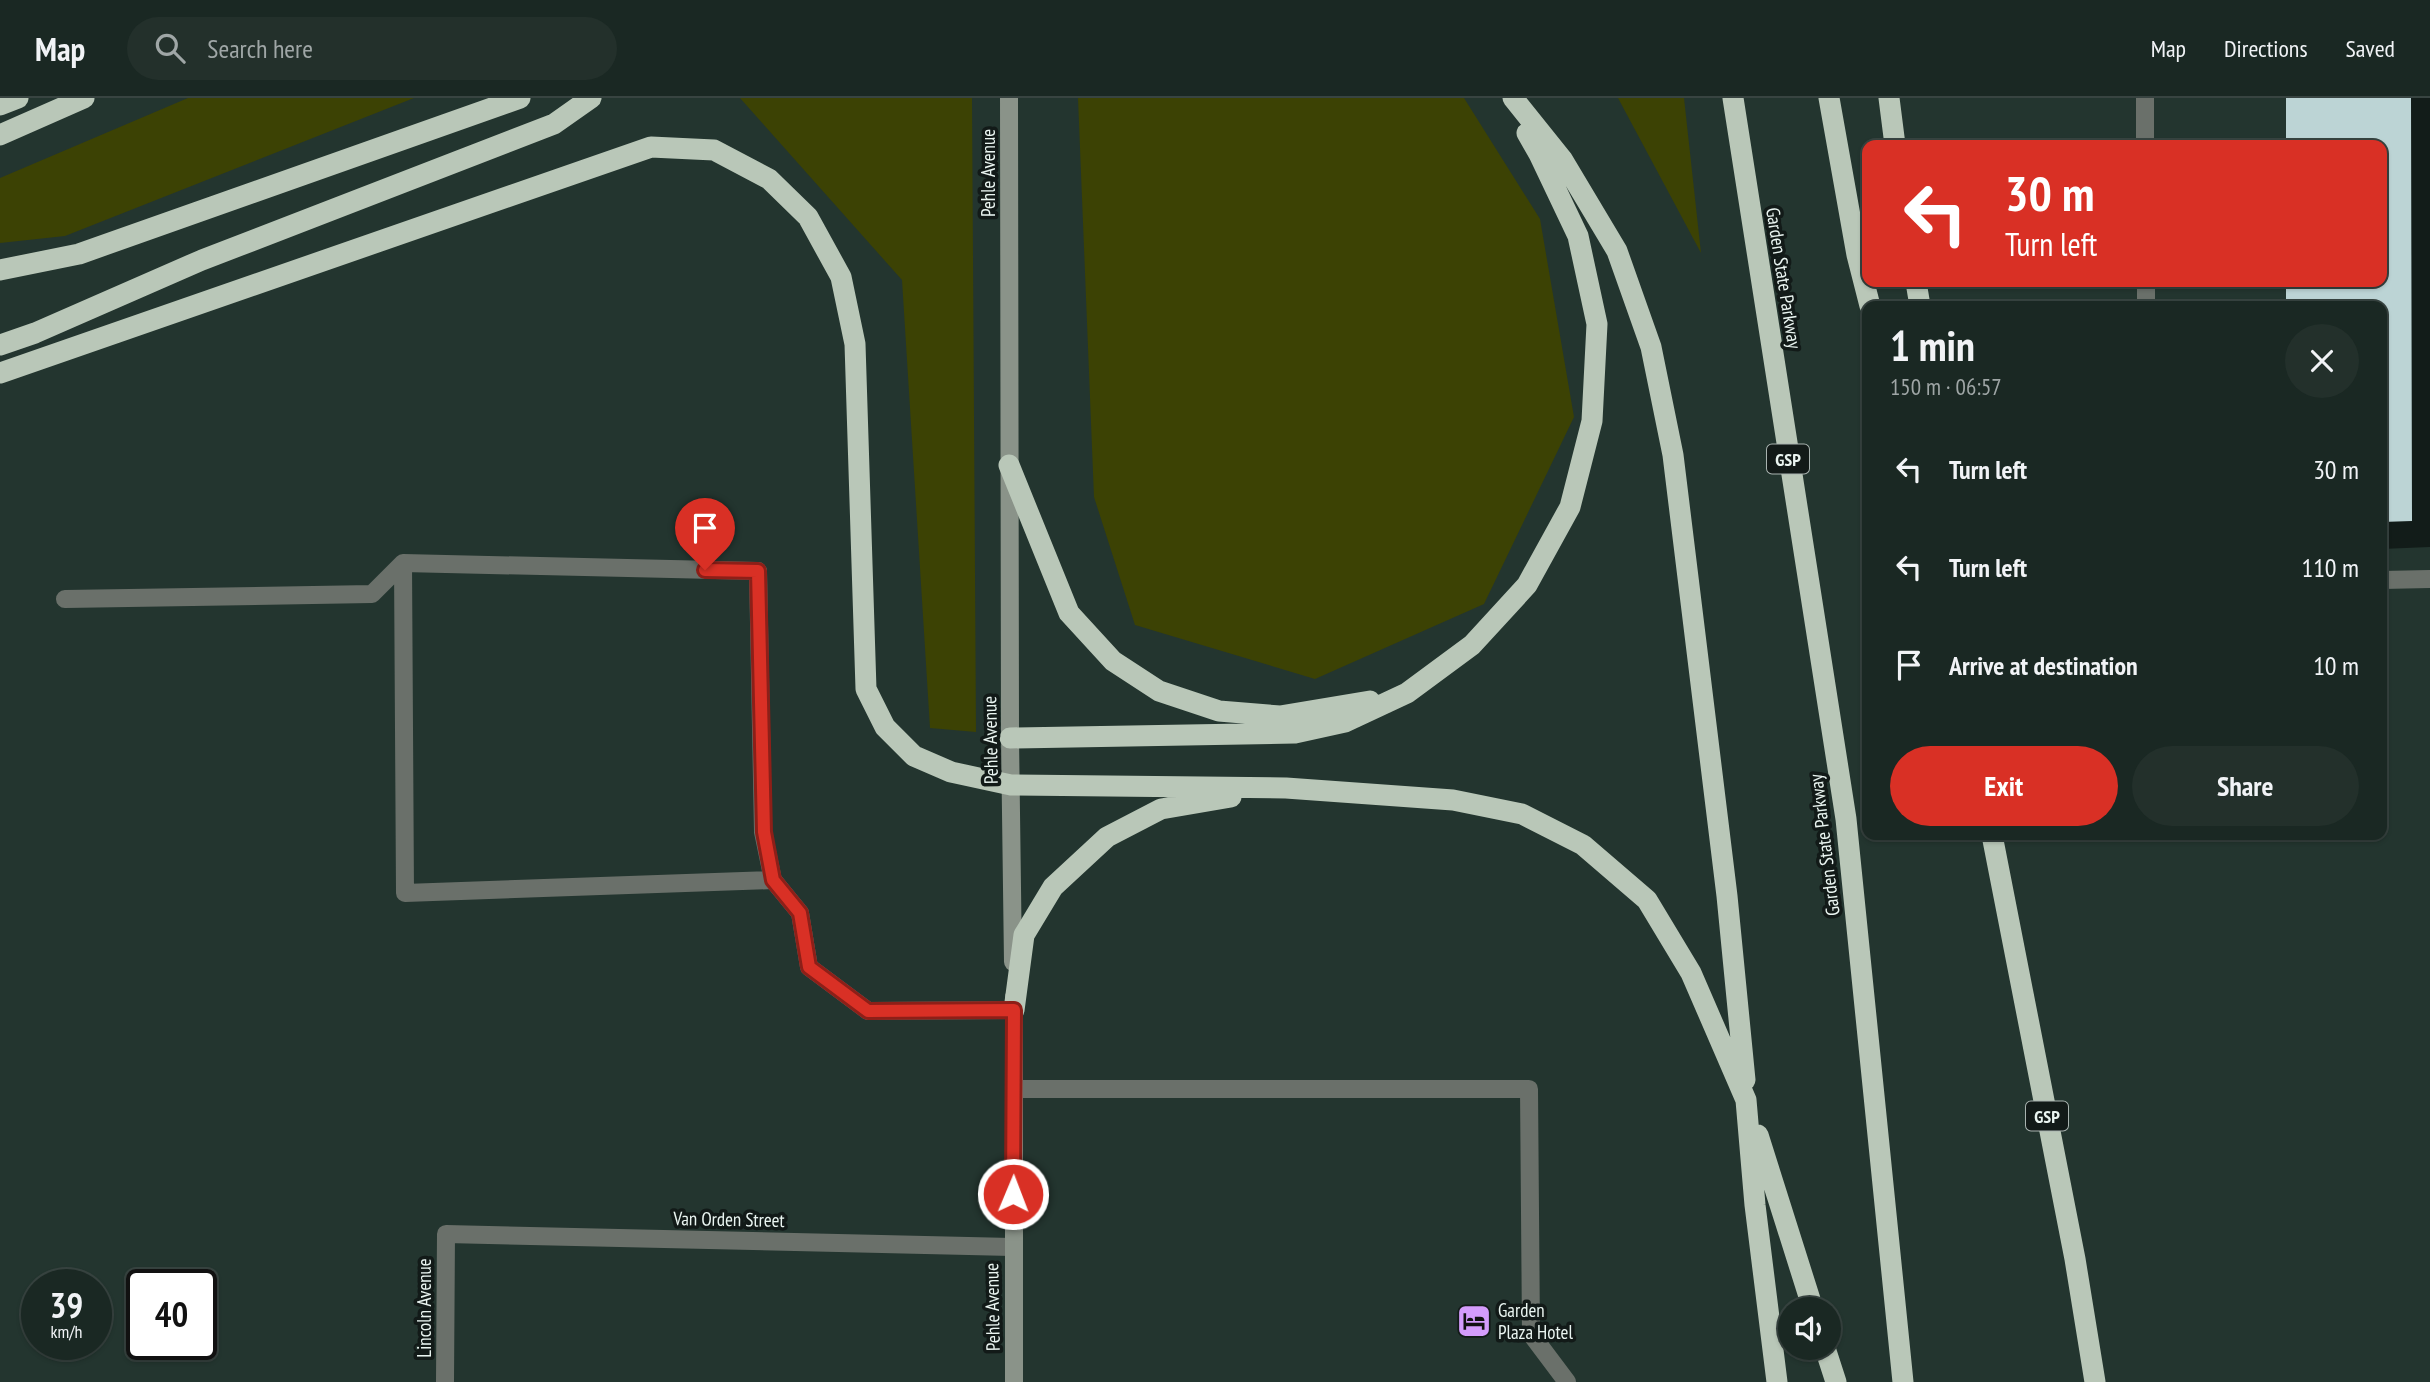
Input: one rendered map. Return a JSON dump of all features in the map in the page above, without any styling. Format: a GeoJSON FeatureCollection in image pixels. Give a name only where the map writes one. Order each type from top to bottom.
{"type":"FeatureCollection","features":[{"type":"Feature","properties":{"kind":"highway"},"geometry":{"type":"LineString","coordinates":[[0,105],[18,98]]}},
{"type":"Feature","properties":{"kind":"highway"},"geometry":{"type":"LineString","coordinates":[[0,135],[84,98]]}},
{"type":"Feature","properties":{"kind":"highway"},"geometry":{"type":"LineString","coordinates":[[0,271],[79,254],[520,98]]}},
{"type":"Feature","properties":{"kind":"highway"},"geometry":{"type":"LineString","coordinates":[[0,345],[35,333],[202,260],[554,124],[591,98]]}},
{"type":"Feature","properties":{"kind":"highway"},"geometry":{"type":"LineString","coordinates":[[1010,738],[1295,733],[1345,722],[1407,693],[1472,645],[1527,585],[1570,507],[1592,421],[1597,324],[1578,236],[1539,154],[1506,98]]}},
{"type":"Feature","properties":{"kind":"highway"},"geometry":{"type":"LineString","coordinates":[[1513,98],[1562,159],[1616,251],[1651,347],[1675,468],[1726,883],[1755,1205],[1777,1382]]}},
{"type":"Feature","properties":{"kind":"highway","name":"Garden State Parkway"},"geometry":{"type":"LineString","coordinates":[[1733,98],[1846,819],[1903,1382]]}},
{"type":"Feature","properties":{"kind":"highway"},"geometry":{"type":"LineString","coordinates":[[1829,98],[1862,275]]}},
{"type":"Feature","properties":{"kind":"highway"},"geometry":{"type":"LineString","coordinates":[[1889,98],[1894,140]]}},
{"type":"Feature","properties":{"kind":"highway"},"geometry":{"type":"LineString","coordinates":[[0,373],[651,147],[714,150],[769,179],[808,217],[841,277],[855,344],[866,689],[885,727],[914,756],[951,772],[1011,785],[1286,788],[1453,800],[1522,814],[1583,845],[1647,900],[1691,973],[1746,1100],[1809,1297]]}},
{"type":"Feature","properties":{"kind":"highway"},"geometry":{"type":"LineString","coordinates":[[1010,464],[1069,613],[1113,661],[1159,691],[1219,711],[1280,716],[1335,709],[1407,693]]}},
{"type":"Feature","properties":{"kind":"highway"},"geometry":{"type":"LineString","coordinates":[[1014,1010],[1024,935],[1053,887],[1107,837],[1161,809],[1286,788]]}},
{"type":"Feature","properties":{"kind":"highway","name":"GSP"},"geometry":{"type":"LineString","coordinates":[[1994,840],[2075,1259],[2095,1382]]}},
{"type":"Feature","properties":{"kind":"highway"},"geometry":{"type":"LineString","coordinates":[[1829,1360],[1836,1382]]}},
{"type":"Feature","properties":{"kind":"street","name":"Pehle Avenue"},"geometry":{"type":"LineString","coordinates":[[1009,98],[1014,1382]]}},
{"type":"Feature","properties":{"kind":"street"},"geometry":{"type":"LineString","coordinates":[[2145,98],[2145,140]]}},
{"type":"Feature","properties":{"kind":"street"},"geometry":{"type":"LineString","coordinates":[[403,563],[405,893],[773,880]]}},
{"type":"Feature","properties":{"kind":"street"},"geometry":{"type":"LineString","coordinates":[[65,599],[372,594],[403,563],[758,571],[764,832],[773,880],[800,913],[809,967],[868,1011],[1014,1010]]}},
{"type":"Feature","properties":{"kind":"street"},"geometry":{"type":"LineString","coordinates":[[2387,580],[2430,579]]}},
{"type":"Feature","properties":{"kind":"street"},"geometry":{"type":"LineString","coordinates":[[1014,1088],[1529,1089],[1531,1334],[1567,1382]]}},
{"type":"Feature","properties":{"kind":"street","name":"Van Orden Street"},"geometry":{"type":"LineString","coordinates":[[446,1234],[1012,1247]]}},
{"type":"Feature","properties":{"kind":"street","name":"Lincoln Avenue"},"geometry":{"type":"LineString","coordinates":[[445,1382],[446,1234]]}},
{"type":"Feature","properties":{"kind":"green space"},"geometry":{"type":"Polygon","coordinates":[[[188,98],[414,98],[65,236],[0,243],[0,178],[188,98]]]}},
{"type":"Feature","properties":{"kind":"green space"},"geometry":{"type":"Polygon","coordinates":[[[740,98],[972,98],[976,732],[930,728],[902,280],[740,98]]]}},
{"type":"Feature","properties":{"kind":"green space"},"geometry":{"type":"Polygon","coordinates":[[[1078,98],[1464,98],[1540,219],[1574,417],[1484,604],[1315,679],[1135,625],[1094,497],[1078,98]]]}},
{"type":"Feature","properties":{"kind":"green space"},"geometry":{"type":"Polygon","coordinates":[[[1618,98],[1684,98],[1701,253],[1618,98]]]}},
{"type":"Feature","properties":{"kind":"building"},"geometry":{"type":"Polygon","coordinates":[[[2286,98],[2411,98],[2412,521],[2387,522],[2387,301],[2286,301],[2286,287],[2387,287],[2387,140],[2286,140],[2286,98]]]}},
{"type":"Feature","properties":{"kind":"place","name":"Garden Plaza Hotel"},"geometry":{"type":"Point","coordinates":[1474,1321]}},
{"type":"Feature","properties":{"kind":"route"},"geometry":{"type":"LineString","coordinates":[[705,570],[758,571],[764,832],[773,880],[800,913],[809,967],[868,1011],[1014,1010],[1013,1194]]}}]}
